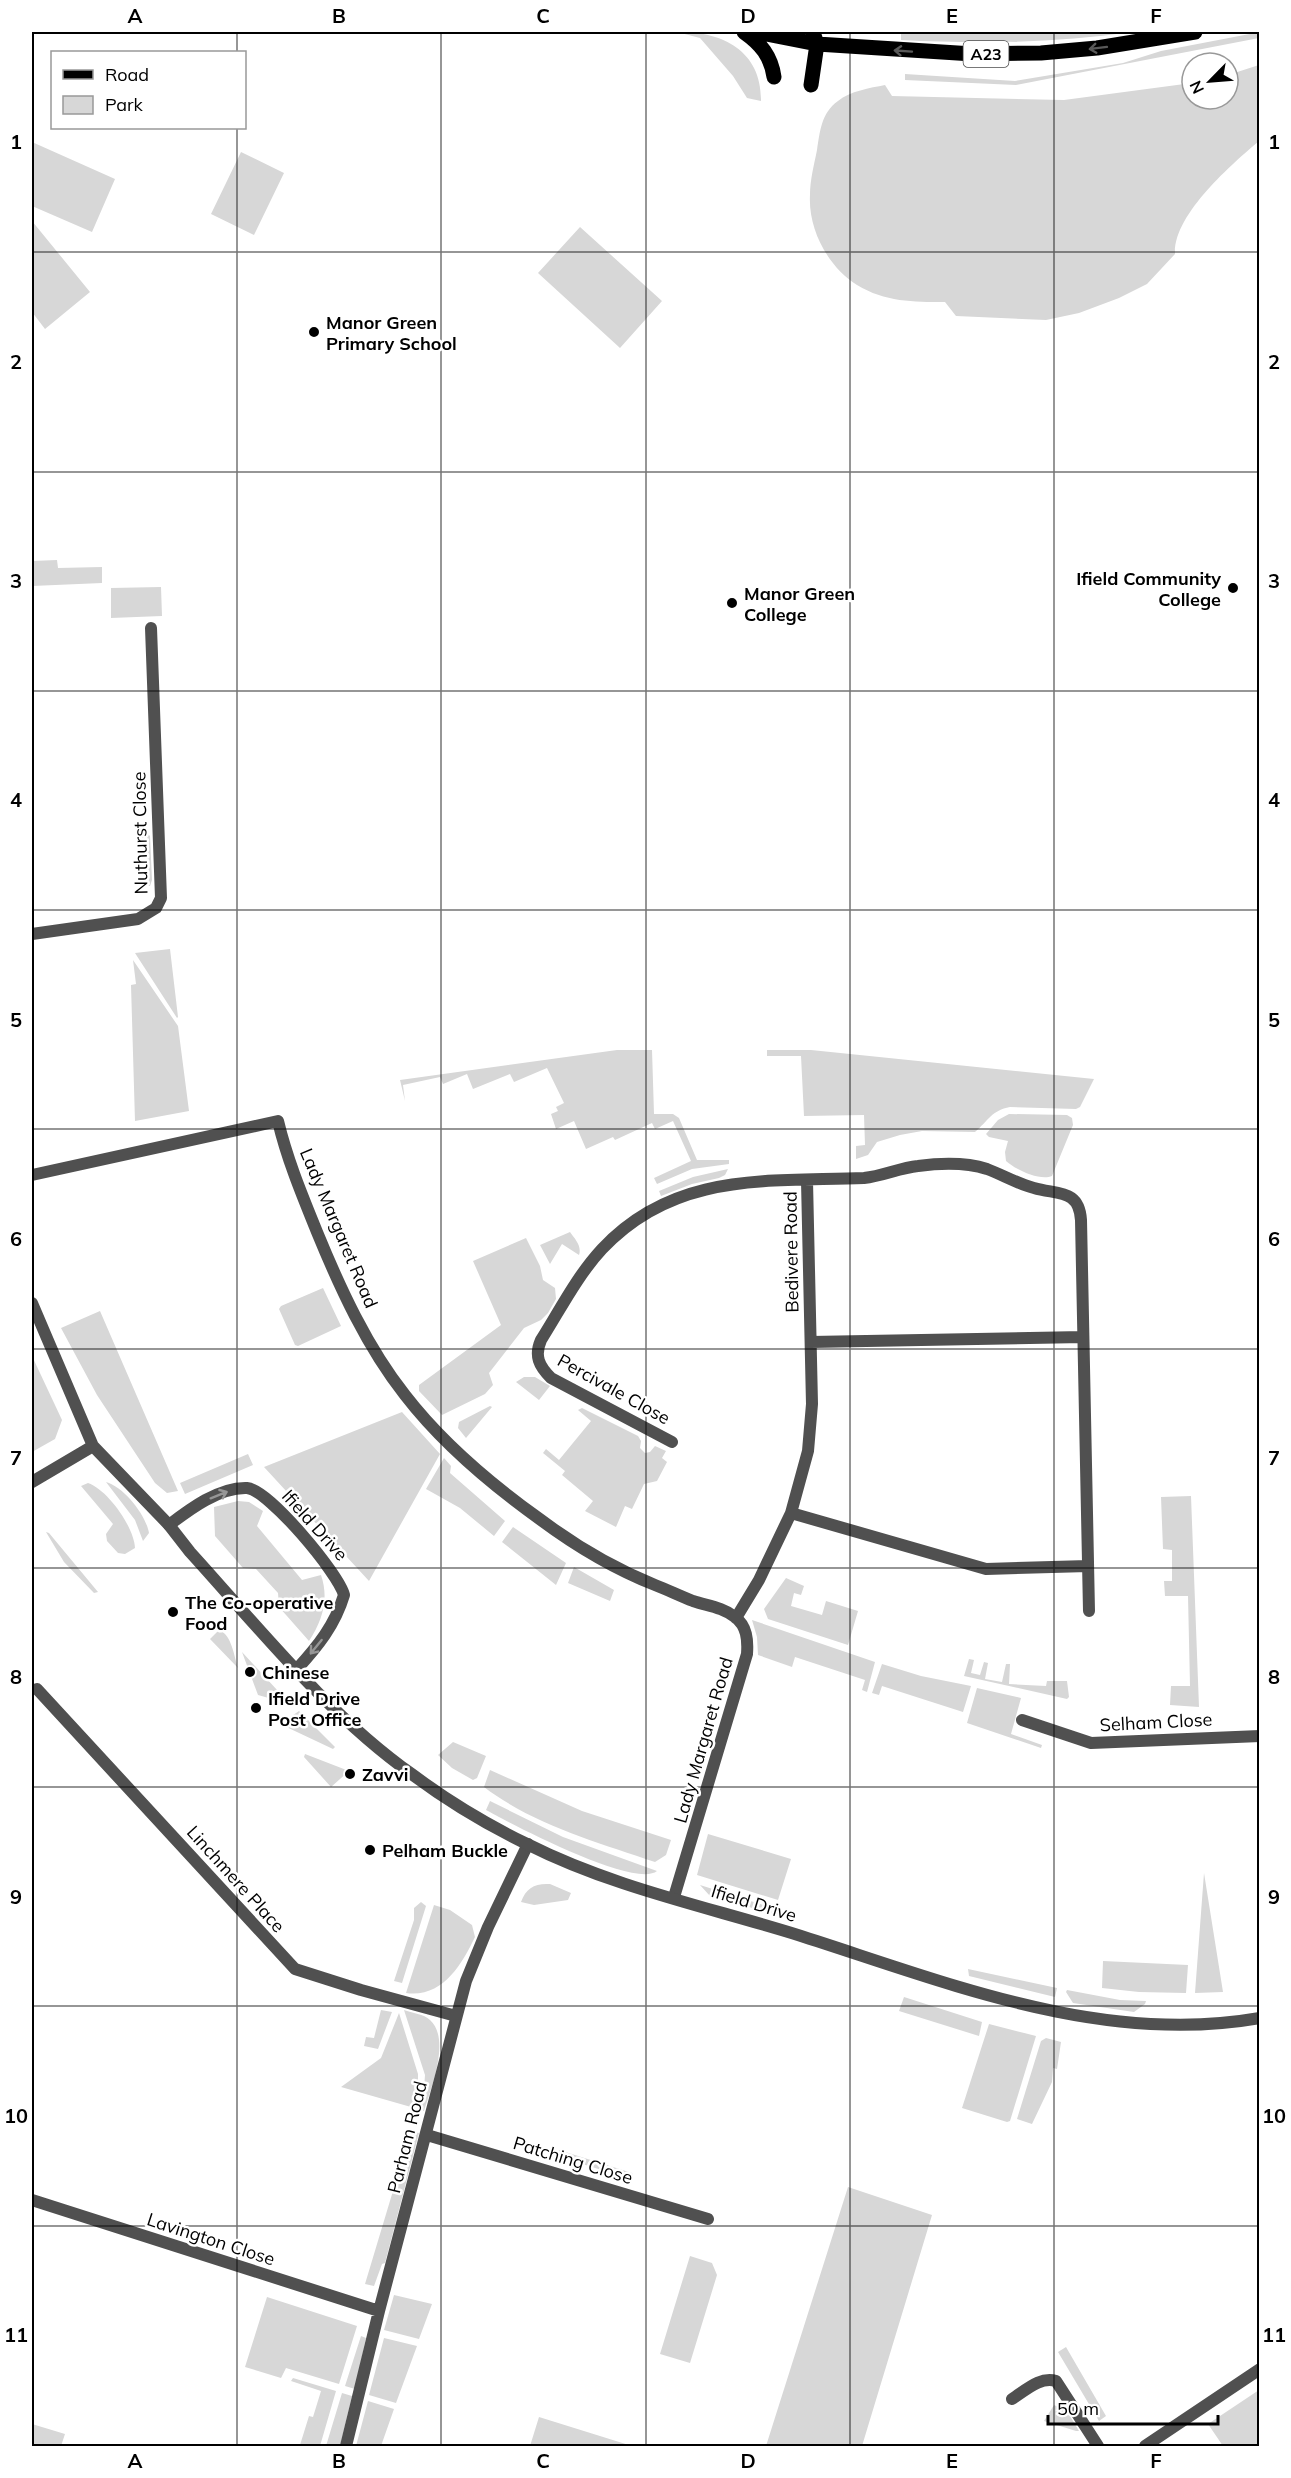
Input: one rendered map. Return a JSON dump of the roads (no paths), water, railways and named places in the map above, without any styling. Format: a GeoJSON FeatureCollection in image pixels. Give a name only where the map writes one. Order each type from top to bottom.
{"type":"FeatureCollection","features":[{"type":"Feature","properties":{"kind":"main road"},"geometry":{"type":"LineString","coordinates":[[744,32],[768,55],[774,77],[777,59],[786,35]]}},
{"type":"Feature","properties":{"kind":"main road","name":"A23"},"geometry":{"type":"LineString","coordinates":[[757,32],[973,54],[1041,53],[1097,48],[1195,32]]}},
{"type":"Feature","properties":{"kind":"main road"},"geometry":{"type":"LineString","coordinates":[[811,85],[815,38]]}},
{"type":"Feature","properties":{"kind":"street","name":"Nuthurst Close"},"geometry":{"type":"LineString","coordinates":[[32,934],[138,919],[156,908],[161,898],[152,628]]}},
{"type":"Feature","properties":{"kind":"street","name":"Lady Margaret Road"},"geometry":{"type":"LineString","coordinates":[[32,1175],[278,1121],[295,1178],[348,1300],[371,1343],[404,1394],[434,1430],[523,1508],[581,1546],[652,1583],[694,1601],[718,1607],[736,1618],[745,1629],[747,1654],[674,1898]]}},
{"type":"Feature","properties":{"kind":"street","name":"Bedivere Road"},"geometry":{"type":"LineString","coordinates":[[736,1618],[759,1581],[791,1513],[802,1476],[812,1428],[807,1181],[864,1178],[917,1166],[961,1164],[986,1169],[1031,1187],[1066,1194],[1075,1200],[1080,1209],[1089,1611]]}},
{"type":"Feature","properties":{"kind":"street","name":"Percivale Close"},"geometry":{"type":"LineString","coordinates":[[672,1442],[551,1378],[538,1360],[537,1349],[541,1340],[597,1255],[617,1235],[650,1212],[695,1191],[717,1185],[742,1182],[807,1181]]}},
{"type":"Feature","properties":{"kind":"street","name":"Ifield Drive"},"geometry":{"type":"LineString","coordinates":[[32,1303],[93,1446],[169,1525],[297,1669],[371,1744],[414,1776],[528,1844],[612,1878],[674,1898],[959,1986],[1070,2014],[1125,2024],[1160,2025],[1260,2018]]}},
{"type":"Feature","properties":{"kind":"street"},"geometry":{"type":"LineString","coordinates":[[811,1342],[1083,1337]]}},
{"type":"Feature","properties":{"kind":"street"},"geometry":{"type":"LineString","coordinates":[[32,1482],[93,1446]]}},
{"type":"Feature","properties":{"kind":"street","name":"Ifield Drive"},"geometry":{"type":"LineString","coordinates":[[169,1525],[206,1500],[237,1489],[250,1488],[264,1496],[300,1533],[335,1575],[344,1596],[338,1614],[327,1633],[297,1669]]}},
{"type":"Feature","properties":{"kind":"street"},"geometry":{"type":"LineString","coordinates":[[791,1513],[986,1569],[1088,1566]]}},
{"type":"Feature","properties":{"kind":"street","name":"Linchmere Place"},"geometry":{"type":"LineString","coordinates":[[37,1689],[295,1969],[329,1981],[456,2016]]}},
{"type":"Feature","properties":{"kind":"street","name":"Selham Close"},"geometry":{"type":"LineString","coordinates":[[1022,1720],[1092,1743],[1260,1736]]}},
{"type":"Feature","properties":{"kind":"street","name":"Parham Road"},"geometry":{"type":"LineString","coordinates":[[346,2446],[456,2016],[477,1953],[528,1844]]}},
{"type":"Feature","properties":{"kind":"street","name":"Patching Close"},"geometry":{"type":"LineString","coordinates":[[427,2135],[708,2220]]}},
{"type":"Feature","properties":{"kind":"street","name":"Lavington Close"},"geometry":{"type":"LineString","coordinates":[[32,2200],[379,2311]]}},
{"type":"Feature","properties":{"kind":"street"},"geometry":{"type":"LineString","coordinates":[[1145,2446],[1260,2368]]}},
{"type":"Feature","properties":{"kind":"street"},"geometry":{"type":"LineString","coordinates":[[1012,2399],[1041,2380],[1056,2380],[1098,2446]]}},
{"type":"Feature","properties":{"kind":"place","name":"Manor Green Primary School"},"geometry":{"type":"Point","coordinates":[314,332]}},
{"type":"Feature","properties":{"kind":"place","name":"Ifield Community College"},"geometry":{"type":"Point","coordinates":[1233,588]}},
{"type":"Feature","properties":{"kind":"place","name":"Manor Green College"},"geometry":{"type":"Point","coordinates":[732,603]}},
{"type":"Feature","properties":{"kind":"place","name":"The Co-operative Food"},"geometry":{"type":"Point","coordinates":[173,1612]}},
{"type":"Feature","properties":{"kind":"place","name":"Chinese"},"geometry":{"type":"Point","coordinates":[250,1672]}},
{"type":"Feature","properties":{"kind":"place","name":"Ifield Drive Post Office"},"geometry":{"type":"Point","coordinates":[256,1708]}},
{"type":"Feature","properties":{"kind":"place","name":"Zavvi"},"geometry":{"type":"Point","coordinates":[350,1774]}},
{"type":"Feature","properties":{"kind":"place","name":"Pelham Buckle"},"geometry":{"type":"Point","coordinates":[370,1850]}}]}
